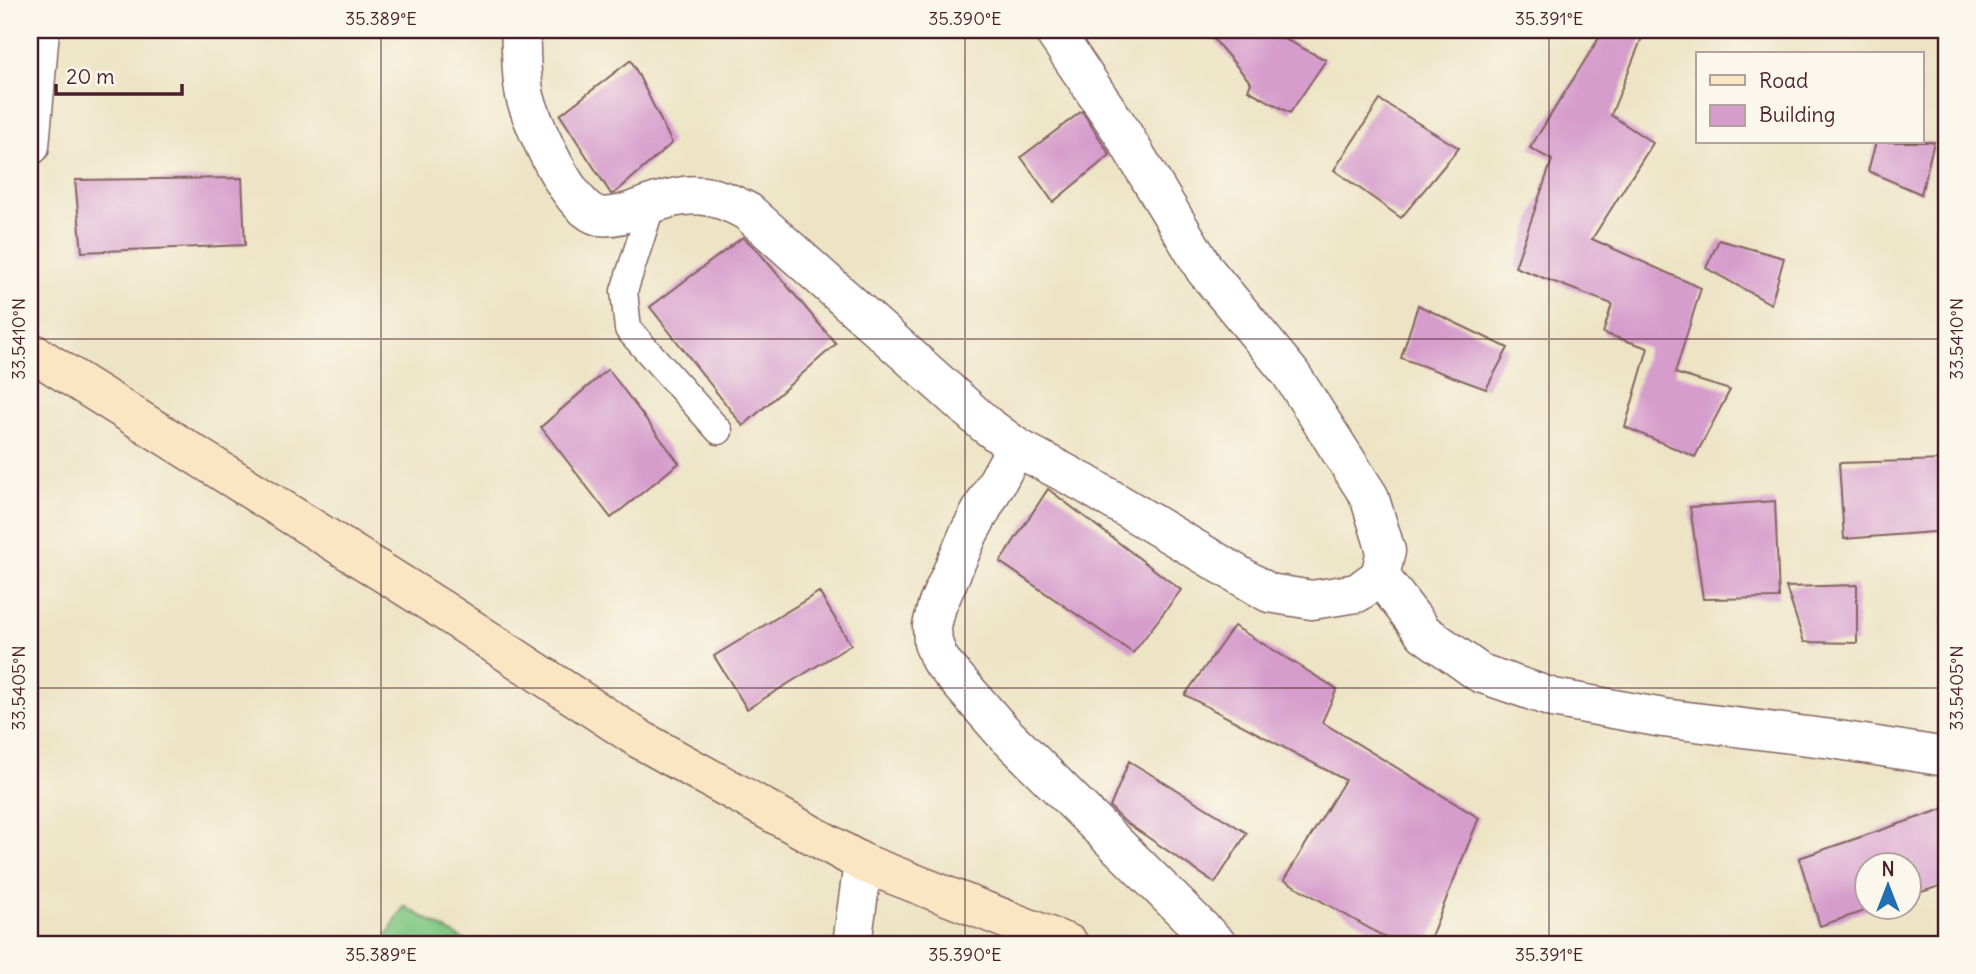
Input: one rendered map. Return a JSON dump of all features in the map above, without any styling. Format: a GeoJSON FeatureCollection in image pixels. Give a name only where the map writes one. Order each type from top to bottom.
{"type":"FeatureCollection","features":[{"type":"Feature","properties":{"kind":"street"},"geometry":{"type":"LineString","coordinates":[[30,146],[40,30]]}},
{"type":"Feature","properties":{"kind":"street"},"geometry":{"type":"LineString","coordinates":[[520,30],[526,97],[544,146],[575,198],[588,212],[599,216],[623,215],[679,196],[705,194],[726,200],[748,212],[975,415],[1016,447],[1084,483],[1269,593],[1312,600],[1356,593],[1380,576],[1386,551],[1369,496],[1290,374],[1205,270],[1120,129],[1053,30]]}},
{"type":"Feature","properties":{"kind":"street"},"geometry":{"type":"LineString","coordinates":[[30,351],[444,611],[641,740],[863,863],[1069,944]]}},
{"type":"Feature","properties":{"kind":"street"},"geometry":{"type":"LineString","coordinates":[[1016,447],[969,533],[937,606],[932,626],[933,643],[940,660],[1002,731],[1217,944]]}},
{"type":"Feature","properties":{"kind":"street"},"geometry":{"type":"LineString","coordinates":[[1380,576],[1424,633],[1480,673],[1553,698],[1663,718],[1832,739],[1946,757]]}},
{"type":"Feature","properties":{"kind":"street"},"geometry":{"type":"LineString","coordinates":[[852,944],[863,863]]}},
{"type":"Feature","properties":{"kind":"lane"},"geometry":{"type":"LineString","coordinates":[[652,204],[624,291],[628,329],[719,431]]}},
{"type":"Feature","properties":{"kind":"green space"},"geometry":{"type":"Polygon","coordinates":[[[404,906],[471,944],[382,944],[404,906]]]}},
{"type":"Feature","properties":{"kind":"building"},"geometry":{"type":"Polygon","coordinates":[[[1206,30],[1267,30],[1326,60],[1290,113],[1248,90],[1251,83],[1206,30]]]}},
{"type":"Feature","properties":{"kind":"building"},"geometry":{"type":"Polygon","coordinates":[[[1604,30],[1645,30],[1611,115],[1653,143],[1592,239],[1701,288],[1675,373],[1730,390],[1695,457],[1625,427],[1648,348],[1603,333],[1612,304],[1515,267],[1552,160],[1530,148],[1604,30]]]}},
{"type":"Feature","properties":{"kind":"building"},"geometry":{"type":"Polygon","coordinates":[[[631,60],[672,143],[611,194],[560,115],[631,60]]]}},
{"type":"Feature","properties":{"kind":"building"},"geometry":{"type":"Polygon","coordinates":[[[1380,100],[1459,148],[1401,218],[1334,170],[1380,100]]]}},
{"type":"Feature","properties":{"kind":"building"},"geometry":{"type":"Polygon","coordinates":[[[1082,111],[1110,155],[1053,202],[1021,157],[1082,111]]]}},
{"type":"Feature","properties":{"kind":"building"},"geometry":{"type":"Polygon","coordinates":[[[1934,142],[1921,194],[1868,171],[1875,144],[1934,142]]]}},
{"type":"Feature","properties":{"kind":"building"},"geometry":{"type":"Polygon","coordinates":[[[242,178],[245,245],[82,252],[75,180],[242,178]]]}},
{"type":"Feature","properties":{"kind":"building"},"geometry":{"type":"Polygon","coordinates":[[[743,237],[758,251],[836,344],[743,426],[650,307],[743,237]]]}},
{"type":"Feature","properties":{"kind":"building"},"geometry":{"type":"Polygon","coordinates":[[[1719,240],[1784,258],[1771,304],[1706,268],[1719,240]]]}},
{"type":"Feature","properties":{"kind":"building"},"geometry":{"type":"Polygon","coordinates":[[[1418,305],[1508,348],[1486,389],[1401,358],[1418,305]]]}},
{"type":"Feature","properties":{"kind":"building"},"geometry":{"type":"Polygon","coordinates":[[[608,369],[679,463],[611,518],[541,427],[608,369]]]}},
{"type":"Feature","properties":{"kind":"building"},"geometry":{"type":"Polygon","coordinates":[[[1946,460],[1946,531],[1844,539],[1839,463],[1946,460]]]}},
{"type":"Feature","properties":{"kind":"building"},"geometry":{"type":"Polygon","coordinates":[[[1048,489],[1181,590],[1133,653],[1000,562],[1048,489]]]}},
{"type":"Feature","properties":{"kind":"building"},"geometry":{"type":"Polygon","coordinates":[[[1775,501],[1779,598],[1703,599],[1690,507],[1775,501]]]}},
{"type":"Feature","properties":{"kind":"building"},"geometry":{"type":"Polygon","coordinates":[[[1857,585],[1857,643],[1804,642],[1786,587],[1857,585]]]}},
{"type":"Feature","properties":{"kind":"building"},"geometry":{"type":"Polygon","coordinates":[[[819,592],[851,645],[747,709],[714,656],[819,592]]]}},
{"type":"Feature","properties":{"kind":"building"},"geometry":{"type":"Polygon","coordinates":[[[1234,626],[1337,689],[1322,722],[1479,818],[1428,944],[1397,944],[1284,880],[1345,780],[1185,695],[1234,626]]]}},
{"type":"Feature","properties":{"kind":"building"},"geometry":{"type":"Polygon","coordinates":[[[1129,761],[1247,833],[1215,883],[1124,821],[1110,807],[1129,761]]]}},
{"type":"Feature","properties":{"kind":"building"},"geometry":{"type":"Polygon","coordinates":[[[1946,808],[1946,884],[1924,891],[1924,852],[1854,852],[1854,914],[1820,926],[1799,858],[1946,808]]]}}]}
